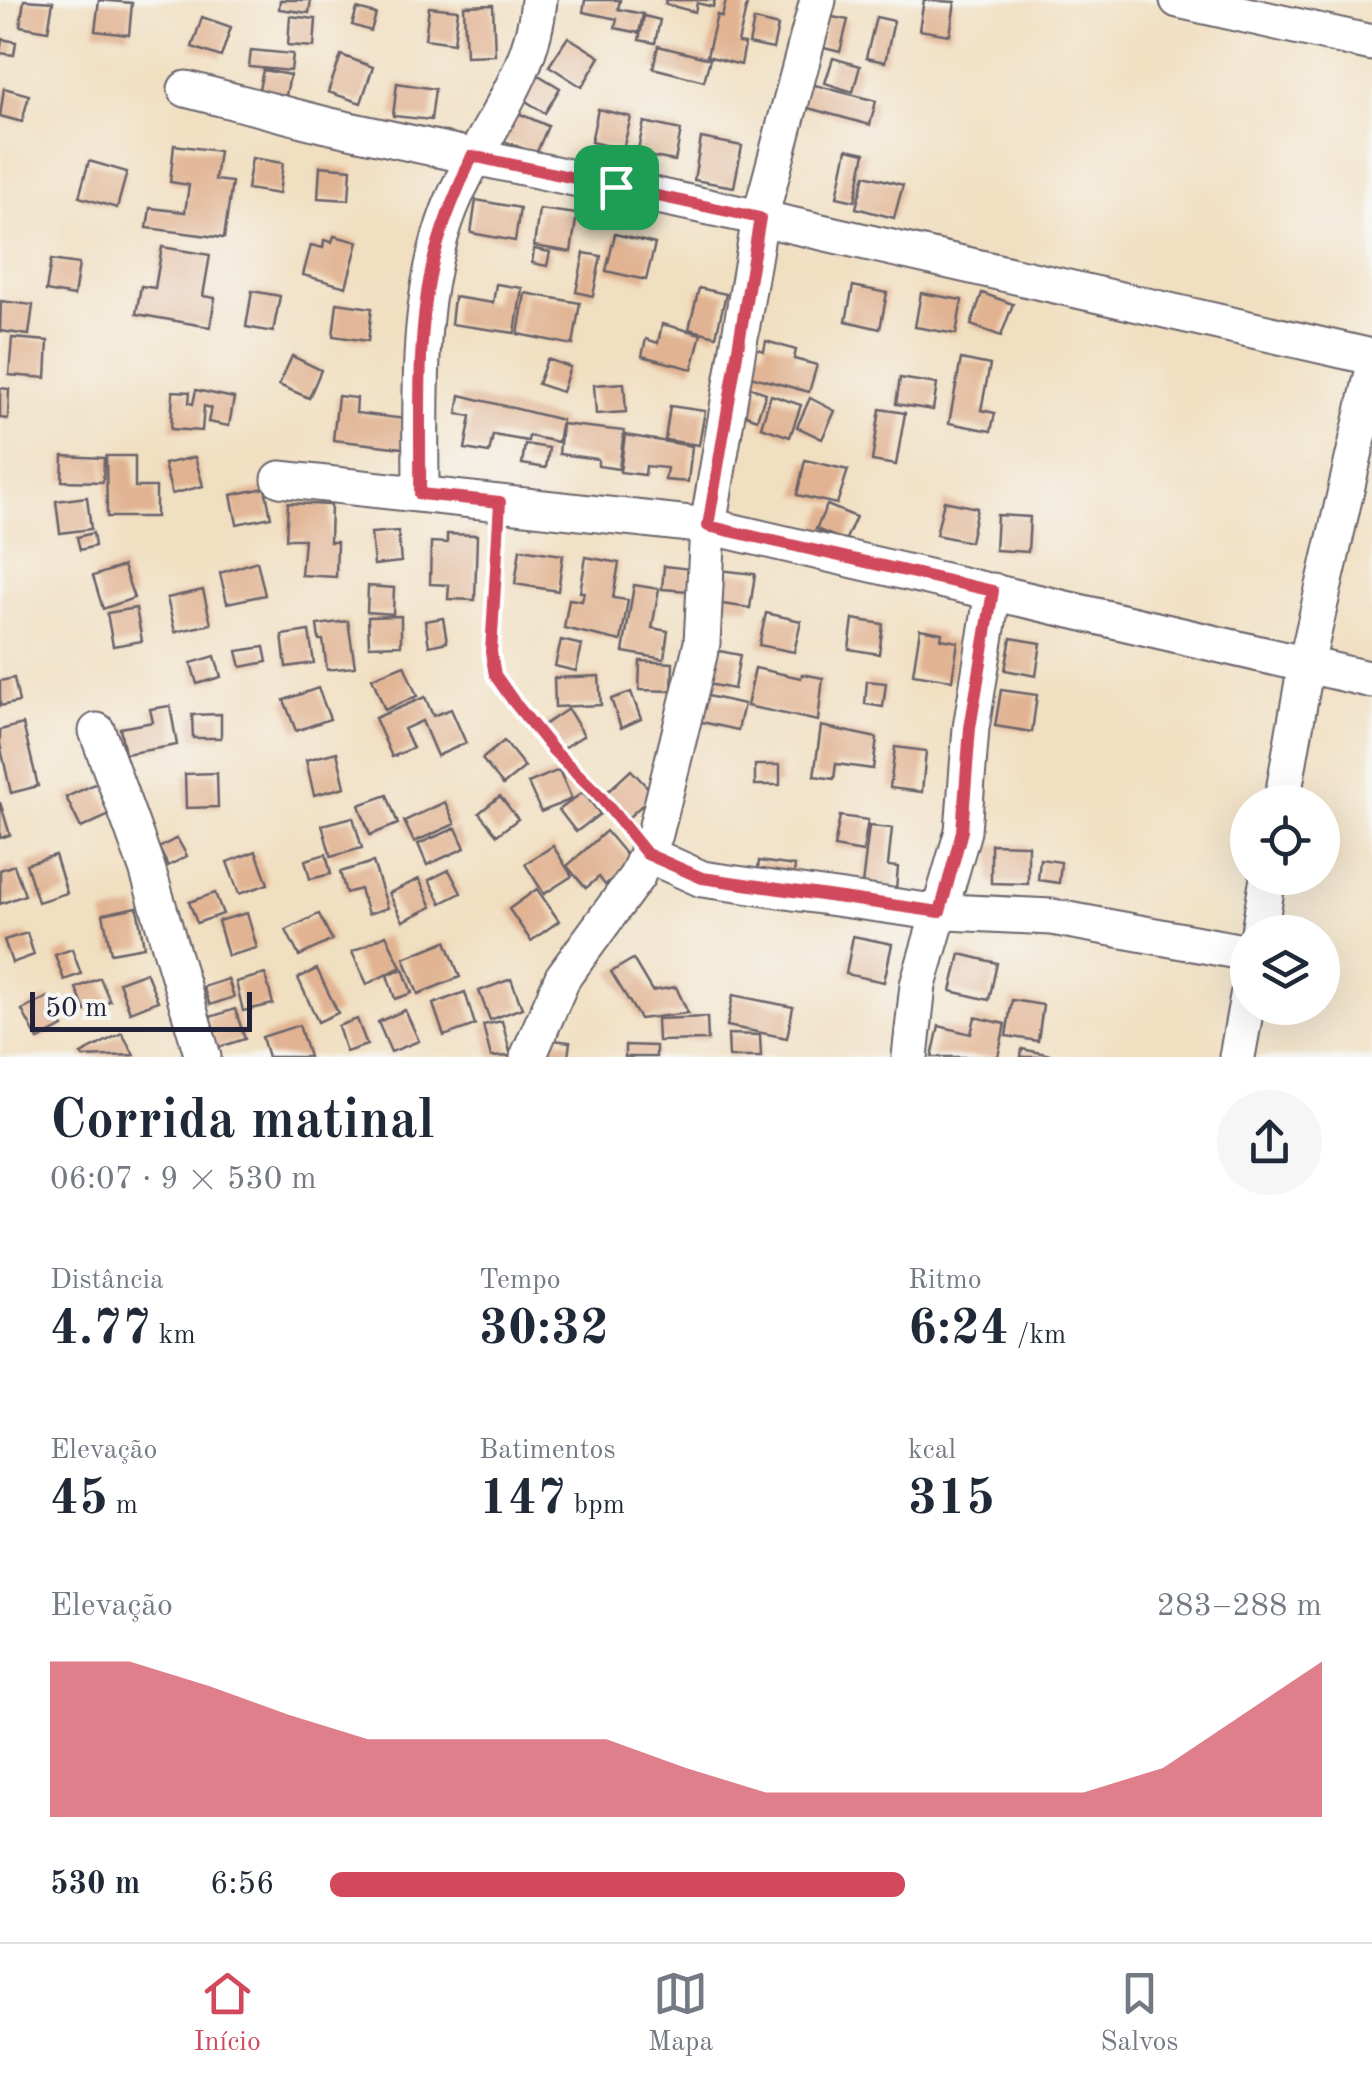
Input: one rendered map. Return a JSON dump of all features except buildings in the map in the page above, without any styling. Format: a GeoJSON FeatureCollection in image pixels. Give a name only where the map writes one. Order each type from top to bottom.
{"type":"FeatureCollection","features":[{"type":"Feature","properties":{"kind":"street"},"geometry":{"type":"LineString","coordinates":[[420,494],[422,364],[430,272],[448,210],[472,156],[497,120],[531,49],[538,0]]}},
{"type":"Feature","properties":{"kind":"street"},"geometry":{"type":"LineString","coordinates":[[528,1057],[562,977],[637,876],[655,834],[702,643],[708,526],[760,218],[818,0]]}},
{"type":"Feature","properties":{"kind":"street"},"geometry":{"type":"LineString","coordinates":[[1178,0],[1372,42]]}},
{"type":"Feature","properties":{"kind":"street"},"geometry":{"type":"LineString","coordinates":[[186,88],[326,125],[760,218],[1372,358]]}},
{"type":"Feature","properties":{"kind":"street"},"geometry":{"type":"LineString","coordinates":[[1285,785],[1306,664],[1372,377]]}},
{"type":"Feature","properties":{"kind":"street"},"geometry":{"type":"LineString","coordinates":[[280,479],[708,526],[1372,680]]}},
{"type":"Feature","properties":{"kind":"street"},"geometry":{"type":"LineString","coordinates":[[910,1057],[918,984],[962,831],[970,728],[993,591]]}},
{"type":"Feature","properties":{"kind":"street"},"geometry":{"type":"LineString","coordinates":[[97,730],[147,868],[203,1057]]}},
{"type":"Feature","properties":{"kind":"street"},"geometry":{"type":"LineString","coordinates":[[647,854],[702,878],[940,912],[1052,918],[1230,950]]}},
{"type":"Feature","properties":{"kind":"street"},"geometry":{"type":"LineString","coordinates":[[1237,1057],[1243,1025]]}},
{"type":"Feature","properties":{"kind":"path"},"geometry":{"type":"LineString","coordinates":[[500,502],[491,652],[495,675],[553,750],[598,794],[647,854]]}},
{"type":"Feature","properties":{"kind":"route"},"geometry":{"type":"LineString","coordinates":[[472,156],[616,187],[760,218],[708,526],[993,591],[970,728],[962,831],[940,912],[702,878],[647,854],[598,794],[553,750],[495,675],[491,652],[500,502],[420,494],[422,364],[430,272],[448,210],[472,156]]}}]}
